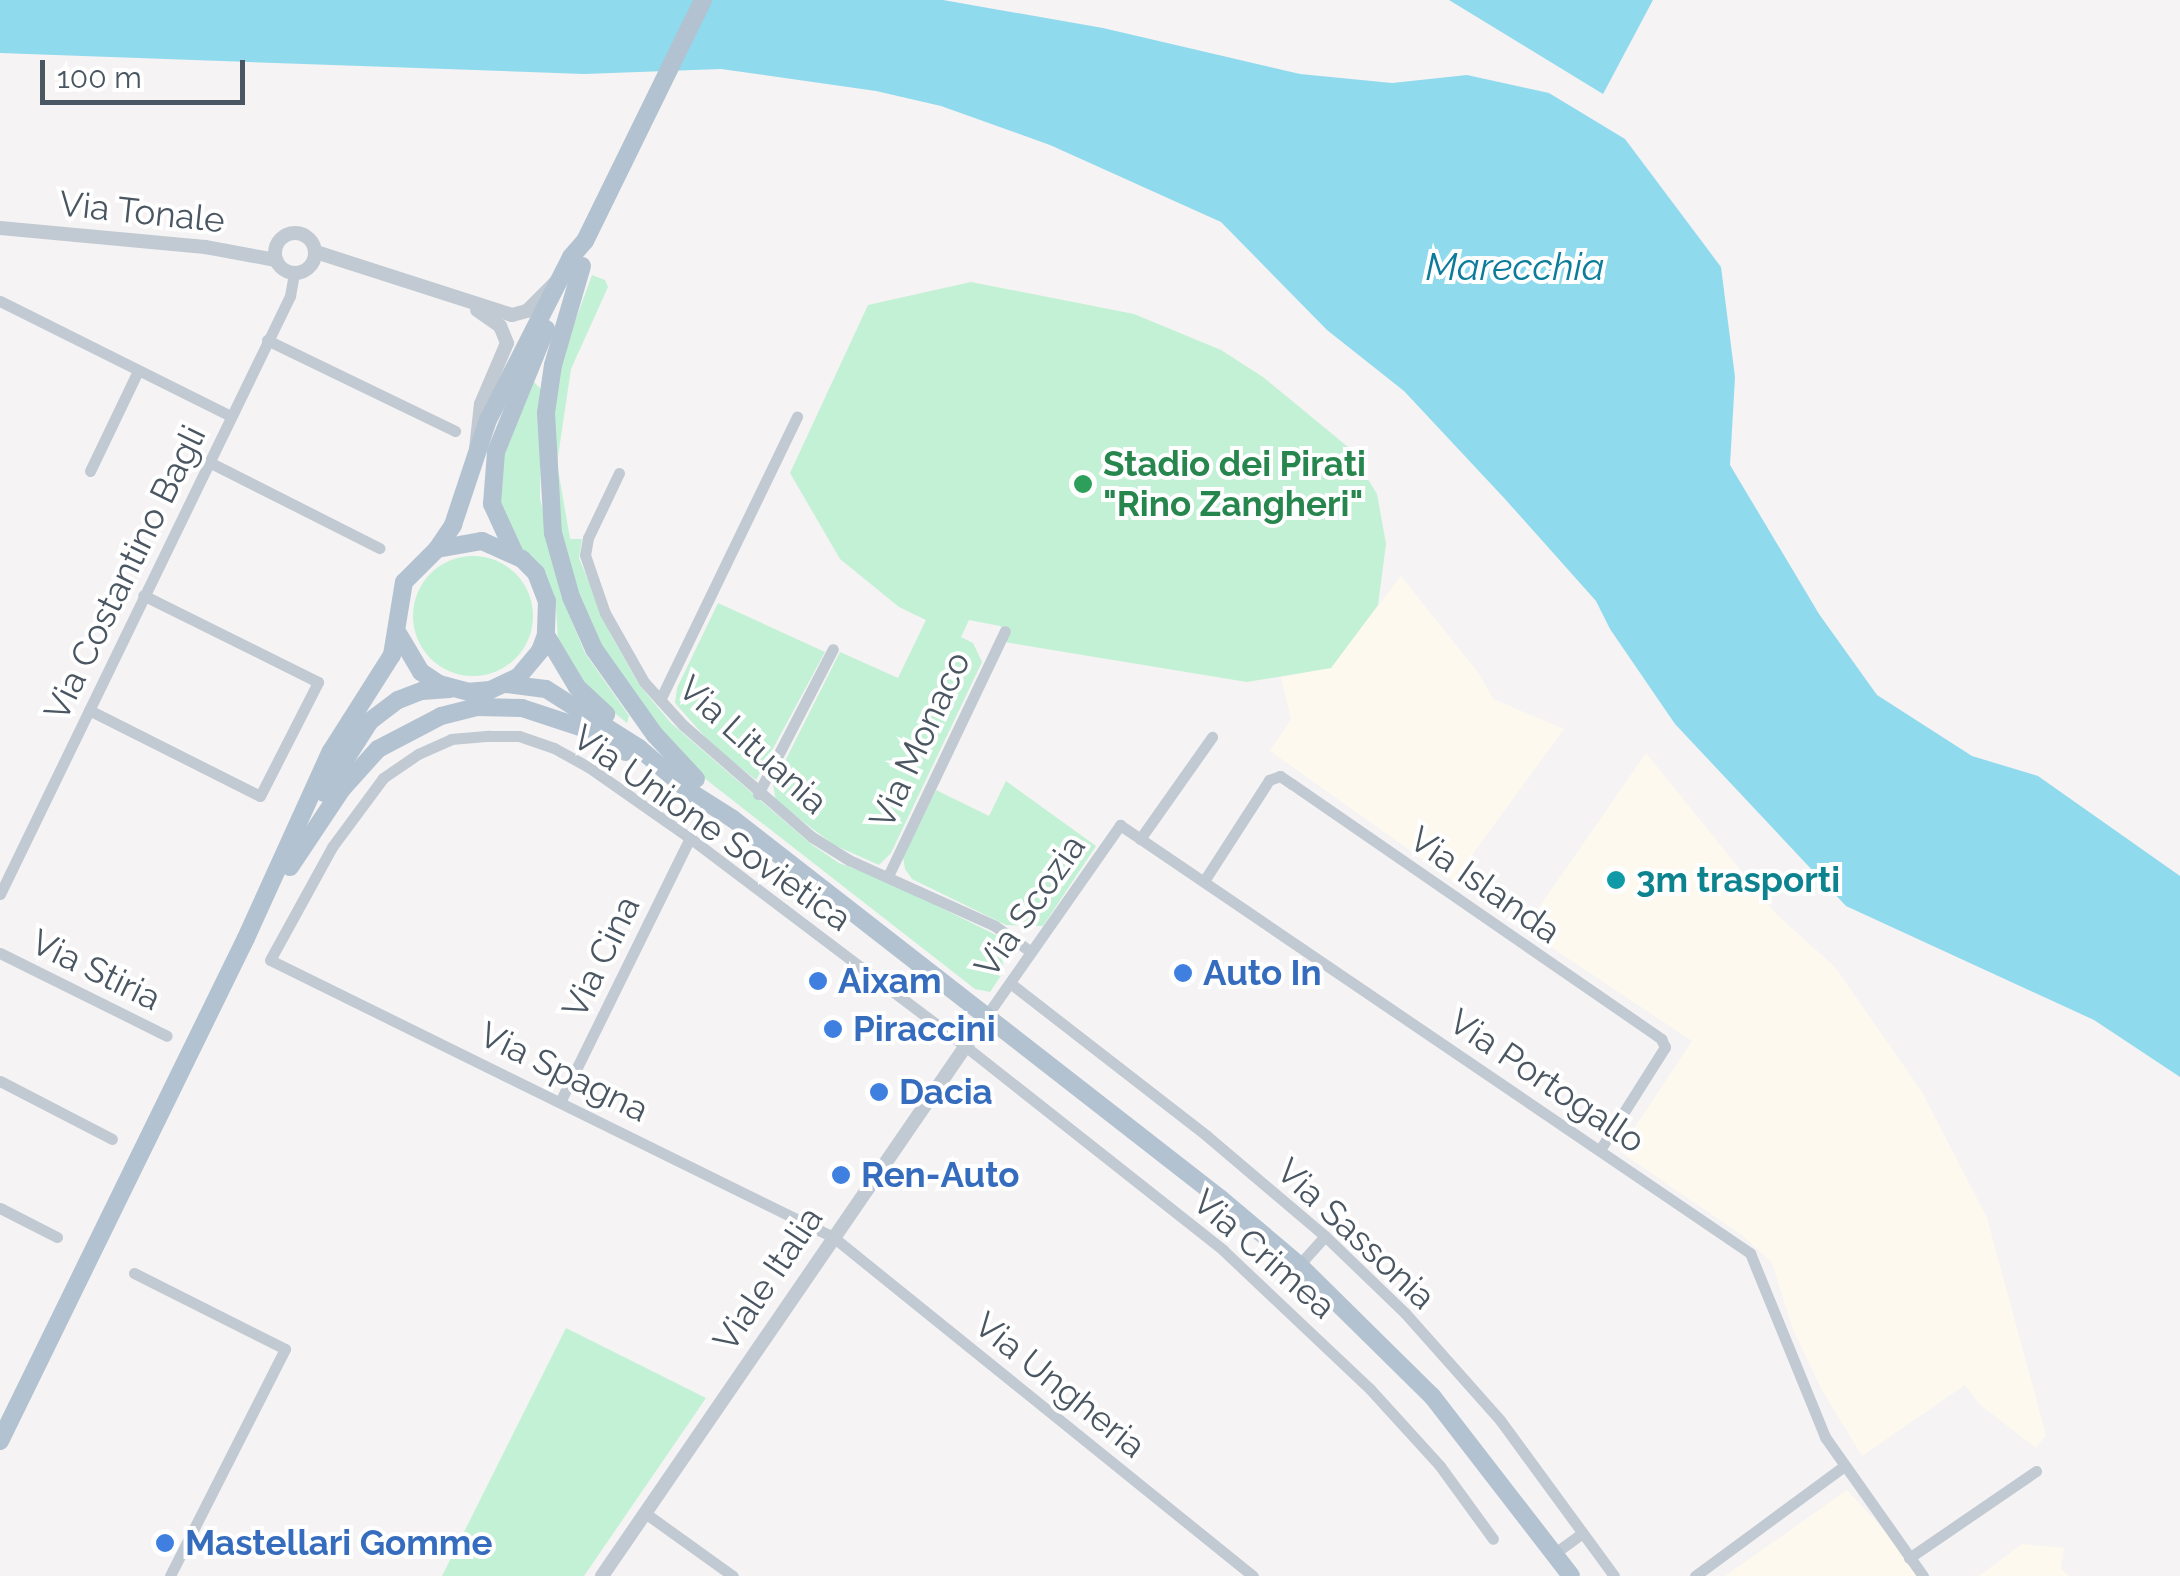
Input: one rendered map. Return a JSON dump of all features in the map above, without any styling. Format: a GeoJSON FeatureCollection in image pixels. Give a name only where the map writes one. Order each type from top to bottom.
{"type":"FeatureCollection","features":[{"type":"Feature","properties":{"kind":"main road"},"geometry":{"type":"LineString","coordinates":[[0,1441],[246,938],[331,750],[379,679],[399,634],[398,600],[404,582],[437,548],[453,524],[488,420],[559,280],[585,241],[703,0]]}},
{"type":"Feature","properties":{"kind":"main road"},"geometry":{"type":"LineString","coordinates":[[585,241],[582,266],[556,352],[546,413],[553,534],[582,624],[610,677],[692,785]]}},
{"type":"Feature","properties":{"kind":"main road"},"geometry":{"type":"LineString","coordinates":[[506,684],[531,664],[546,634],[548,618],[542,586],[514,553],[492,504],[496,452],[551,317],[582,266]]}},
{"type":"Feature","properties":{"kind":"main road"},"geometry":{"type":"LineString","coordinates":[[437,548],[482,541],[514,553]]}},
{"type":"Feature","properties":{"kind":"main road"},"geometry":{"type":"LineString","coordinates":[[399,634],[421,672],[452,689]]}},
{"type":"Feature","properties":{"kind":"main road"},"geometry":{"type":"LineString","coordinates":[[546,634],[577,687],[692,785],[985,1018],[1222,1199],[1299,1265],[1432,1396],[1570,1576]]}},
{"type":"Feature","properties":{"kind":"main road"},"geometry":{"type":"LineString","coordinates":[[290,867],[344,755],[370,721],[398,700],[422,691],[480,691],[506,684],[546,688],[574,703],[692,785]]}},
{"type":"Feature","properties":{"kind":"main road"},"geometry":{"type":"LineString","coordinates":[[246,938],[342,789],[378,748],[441,716],[477,708],[522,708],[582,728],[692,785]]}},
{"type":"Feature","properties":{"kind":"street","name":"Via Tonale"},"geometry":{"type":"LineString","coordinates":[[0,228],[205,247],[276,260]]}},
{"type":"Feature","properties":{"kind":"street"},"geometry":{"type":"LineString","coordinates":[[316,252],[310,267],[294,273],[276,260],[276,247],[288,234],[307,236],[316,252],[468,304],[520,314],[559,280]]}},
{"type":"Feature","properties":{"kind":"street","name":"Via Costantino Bagli"},"geometry":{"type":"LineString","coordinates":[[0,894],[290,296],[294,273]]}},
{"type":"Feature","properties":{"kind":"street"},"geometry":{"type":"LineString","coordinates":[[0,301],[232,416]]}},
{"type":"Feature","properties":{"kind":"street"},"geometry":{"type":"LineString","coordinates":[[468,304],[500,326],[507,343],[474,432],[476,456]]}},
{"type":"Feature","properties":{"kind":"street"},"geometry":{"type":"LineString","coordinates":[[267,340],[455,431]]}},
{"type":"Feature","properties":{"kind":"street"},"geometry":{"type":"LineString","coordinates":[[90,471],[138,371]]}},
{"type":"Feature","properties":{"kind":"street"},"geometry":{"type":"LineString","coordinates":[[660,700],[798,416]]}},
{"type":"Feature","properties":{"kind":"street"},"geometry":{"type":"LineString","coordinates":[[209,462],[379,548]]}},
{"type":"Feature","properties":{"kind":"street","name":"Via Lituania"},"geometry":{"type":"LineString","coordinates":[[619,472],[584,555],[605,613],[644,682],[758,794],[849,860],[889,874],[995,926],[1031,952]]}},
{"type":"Feature","properties":{"kind":"street"},"geometry":{"type":"LineString","coordinates":[[89,710],[260,796],[318,682],[144,595]]}},
{"type":"Feature","properties":{"kind":"street","name":"Via Monaco"},"geometry":{"type":"LineString","coordinates":[[889,874],[1006,632]]}},
{"type":"Feature","properties":{"kind":"street"},"geometry":{"type":"LineString","coordinates":[[758,794],[833,649]]}},
{"type":"Feature","properties":{"kind":"street","name":"Via Unione Sovietica"},"geometry":{"type":"LineString","coordinates":[[270,960],[332,847],[383,778],[418,754],[451,740],[519,736],[554,748],[690,838],[965,1046]]}},
{"type":"Feature","properties":{"kind":"street","name":"Via Scozia"},"geometry":{"type":"LineString","coordinates":[[1140,839],[1212,737]]}},
{"type":"Feature","properties":{"kind":"street","name":"Via Islanda"},"geometry":{"type":"LineString","coordinates":[[1204,881],[1270,780],[1280,776],[1292,784],[1661,1039],[1665,1047],[1600,1150]]}},
{"type":"Feature","properties":{"kind":"street","name":"Via Scozia"},"geometry":{"type":"LineString","coordinates":[[985,1018],[1120,825]]}},
{"type":"Feature","properties":{"kind":"street","name":"Via Portogallo"},"geometry":{"type":"LineString","coordinates":[[1120,825],[1750,1253],[1825,1437],[1923,1576]]}},
{"type":"Feature","properties":{"kind":"street","name":"Via Cina"},"geometry":{"type":"LineString","coordinates":[[561,1100],[690,838]]}},
{"type":"Feature","properties":{"kind":"street","name":"Via Stiria"},"geometry":{"type":"LineString","coordinates":[[0,953],[167,1036]]}},
{"type":"Feature","properties":{"kind":"street","name":"Via Spagna"},"geometry":{"type":"LineString","coordinates":[[270,960],[833,1237]]}},
{"type":"Feature","properties":{"kind":"street","name":"Via Sassonia"},"geometry":{"type":"LineString","coordinates":[[1010,983],[1325,1236],[1406,1313],[1500,1420],[1614,1576]]}},
{"type":"Feature","properties":{"kind":"street","name":"Viale Italia"},"geometry":{"type":"LineString","coordinates":[[602,1576],[985,1018]]}},
{"type":"Feature","properties":{"kind":"street","name":"Via Crimea"},"geometry":{"type":"LineString","coordinates":[[965,1046],[1223,1250],[1283,1303],[1428,1453],[1493,1539]]}},
{"type":"Feature","properties":{"kind":"street"},"geometry":{"type":"LineString","coordinates":[[0,1082],[112,1139]]}},
{"type":"Feature","properties":{"kind":"street"},"geometry":{"type":"LineString","coordinates":[[0,1208],[58,1237]]}},
{"type":"Feature","properties":{"kind":"street"},"geometry":{"type":"LineString","coordinates":[[1299,1265],[1325,1236]]}},
{"type":"Feature","properties":{"kind":"street","name":"Via Ungheria"},"geometry":{"type":"LineString","coordinates":[[833,1237],[1254,1576]]}},
{"type":"Feature","properties":{"kind":"street"},"geometry":{"type":"LineString","coordinates":[[134,1272],[285,1349],[170,1576]]}},
{"type":"Feature","properties":{"kind":"street"},"geometry":{"type":"LineString","coordinates":[[1695,1576],[1844,1466]]}},
{"type":"Feature","properties":{"kind":"street"},"geometry":{"type":"LineString","coordinates":[[1910,1558],[2036,1471]]}},
{"type":"Feature","properties":{"kind":"street"},"geometry":{"type":"LineString","coordinates":[[645,1513],[734,1576]]}},
{"type":"Feature","properties":{"kind":"street"},"geometry":{"type":"LineString","coordinates":[[1555,1553],[1583,1533]]}},
{"type":"Feature","properties":{"kind":"shaded area"},"geometry":{"type":"Polygon","coordinates":[[[1401,576],[1480,675],[1493,699],[1564,729],[1453,881],[1270,751],[1291,719],[1281,677],[1331,668],[1401,576]]]}},
{"type":"Feature","properties":{"kind":"shaded area"},"geometry":{"type":"Polygon","coordinates":[[[1646,753],[1776,914],[1835,967],[1922,1092],[1987,1218],[2046,1435],[2036,1448],[1979,1404],[1965,1385],[1862,1456],[1822,1390],[1793,1330],[1772,1263],[1743,1236],[1619,1151],[1692,1041],[1524,929],[1646,753]]]}},
{"type":"Feature","properties":{"kind":"shaded area"},"geometry":{"type":"Polygon","coordinates":[[[1847,1490],[1927,1576],[1725,1576],[1847,1490]]]}},
{"type":"Feature","properties":{"kind":"shaded area"},"geometry":{"type":"Polygon","coordinates":[[[2022,1544],[2064,1548],[2061,1569],[2069,1576],[1979,1576],[2022,1544]]]}},
{"type":"Feature","properties":{"kind":"green space"},"geometry":{"type":"Polygon","coordinates":[[[592,275],[605,280],[608,287],[571,369],[557,463],[570,539],[582,539],[579,558],[611,635],[640,686],[671,723],[811,844],[839,863],[891,883],[998,936],[1004,971],[990,992],[975,989],[708,781],[674,751],[596,647],[563,554],[549,463],[556,374],[592,275]]]}},
{"type":"Feature","properties":{"kind":"green space","name":"Stadio dei Pirati \"Rino Zangheri\""},"geometry":{"type":"Polygon","coordinates":[[[971,282],[1134,314],[1221,350],[1263,377],[1348,447],[1377,494],[1386,544],[1378,605],[1331,668],[1247,682],[1004,642],[1007,634],[1000,626],[969,620],[961,637],[973,643],[982,662],[891,853],[879,865],[834,845],[776,801],[773,785],[840,652],[898,678],[926,620],[899,607],[840,559],[790,473],[868,305],[971,282]]]}},
{"type":"Feature","properties":{"kind":"green space"},"geometry":{"type":"Polygon","coordinates":[[[534,382],[541,389],[540,498],[561,595],[585,653],[629,716],[627,723],[591,694],[558,641],[556,607],[514,542],[499,508],[499,466],[534,382]]]}},
{"type":"Feature","properties":{"kind":"green space"},"geometry":{"type":"Polygon","coordinates":[[[473,556],[496,560],[516,573],[529,593],[533,616],[529,639],[516,659],[496,672],[473,676],[450,672],[430,659],[417,639],[413,616],[417,593],[430,573],[450,560],[473,556]]]}},
{"type":"Feature","properties":{"kind":"green space"},"geometry":{"type":"Polygon","coordinates":[[[718,603],[825,652],[756,780],[713,746],[675,703],[677,688],[718,603]]]}},
{"type":"Feature","properties":{"kind":"green space"},"geometry":{"type":"Polygon","coordinates":[[[1006,781],[1096,846],[1043,926],[1006,925],[912,879],[905,869],[903,857],[936,790],[989,816],[1006,781]]]}},
{"type":"Feature","properties":{"kind":"green space"},"geometry":{"type":"Polygon","coordinates":[[[566,1328],[706,1398],[584,1576],[442,1576],[566,1328]]]}},
{"type":"Feature","properties":{"kind":"water","name":"Marecchia"},"geometry":{"type":"Polygon","coordinates":[[[0,0],[943,0],[1103,28],[1300,74],[1392,83],[1467,75],[1549,93],[1625,139],[1721,267],[1735,377],[1730,465],[1819,614],[1877,695],[1972,756],[2038,776],[2180,876],[2180,1077],[2094,1020],[1846,906],[1675,724],[1610,629],[1596,601],[1505,499],[1404,391],[1327,330],[1221,222],[1050,145],[941,106],[876,91],[721,69],[584,74],[0,53],[0,0]]]}},
{"type":"Feature","properties":{"kind":"water"},"geometry":{"type":"Polygon","coordinates":[[[1449,0],[1653,0],[1603,94],[1449,0]]]}},
{"type":"Feature","properties":{"kind":"place","name":"Stadio dei Pirati \"Rino Zangheri\""},"geometry":{"type":"Point","coordinates":[1083,484]}},
{"type":"Feature","properties":{"kind":"place","name":"3m trasporti"},"geometry":{"type":"Point","coordinates":[1616,880]}},
{"type":"Feature","properties":{"kind":"place","name":"Auto In"},"geometry":{"type":"Point","coordinates":[1183,973]}},
{"type":"Feature","properties":{"kind":"place","name":"Aixam"},"geometry":{"type":"Point","coordinates":[818,981]}},
{"type":"Feature","properties":{"kind":"place","name":"Piraccini"},"geometry":{"type":"Point","coordinates":[833,1029]}},
{"type":"Feature","properties":{"kind":"place","name":"Dacia"},"geometry":{"type":"Point","coordinates":[879,1092]}},
{"type":"Feature","properties":{"kind":"place","name":"Ren-Auto"},"geometry":{"type":"Point","coordinates":[841,1175]}},
{"type":"Feature","properties":{"kind":"place","name":"Mastellari Gomme"},"geometry":{"type":"Point","coordinates":[165,1543]}}]}
